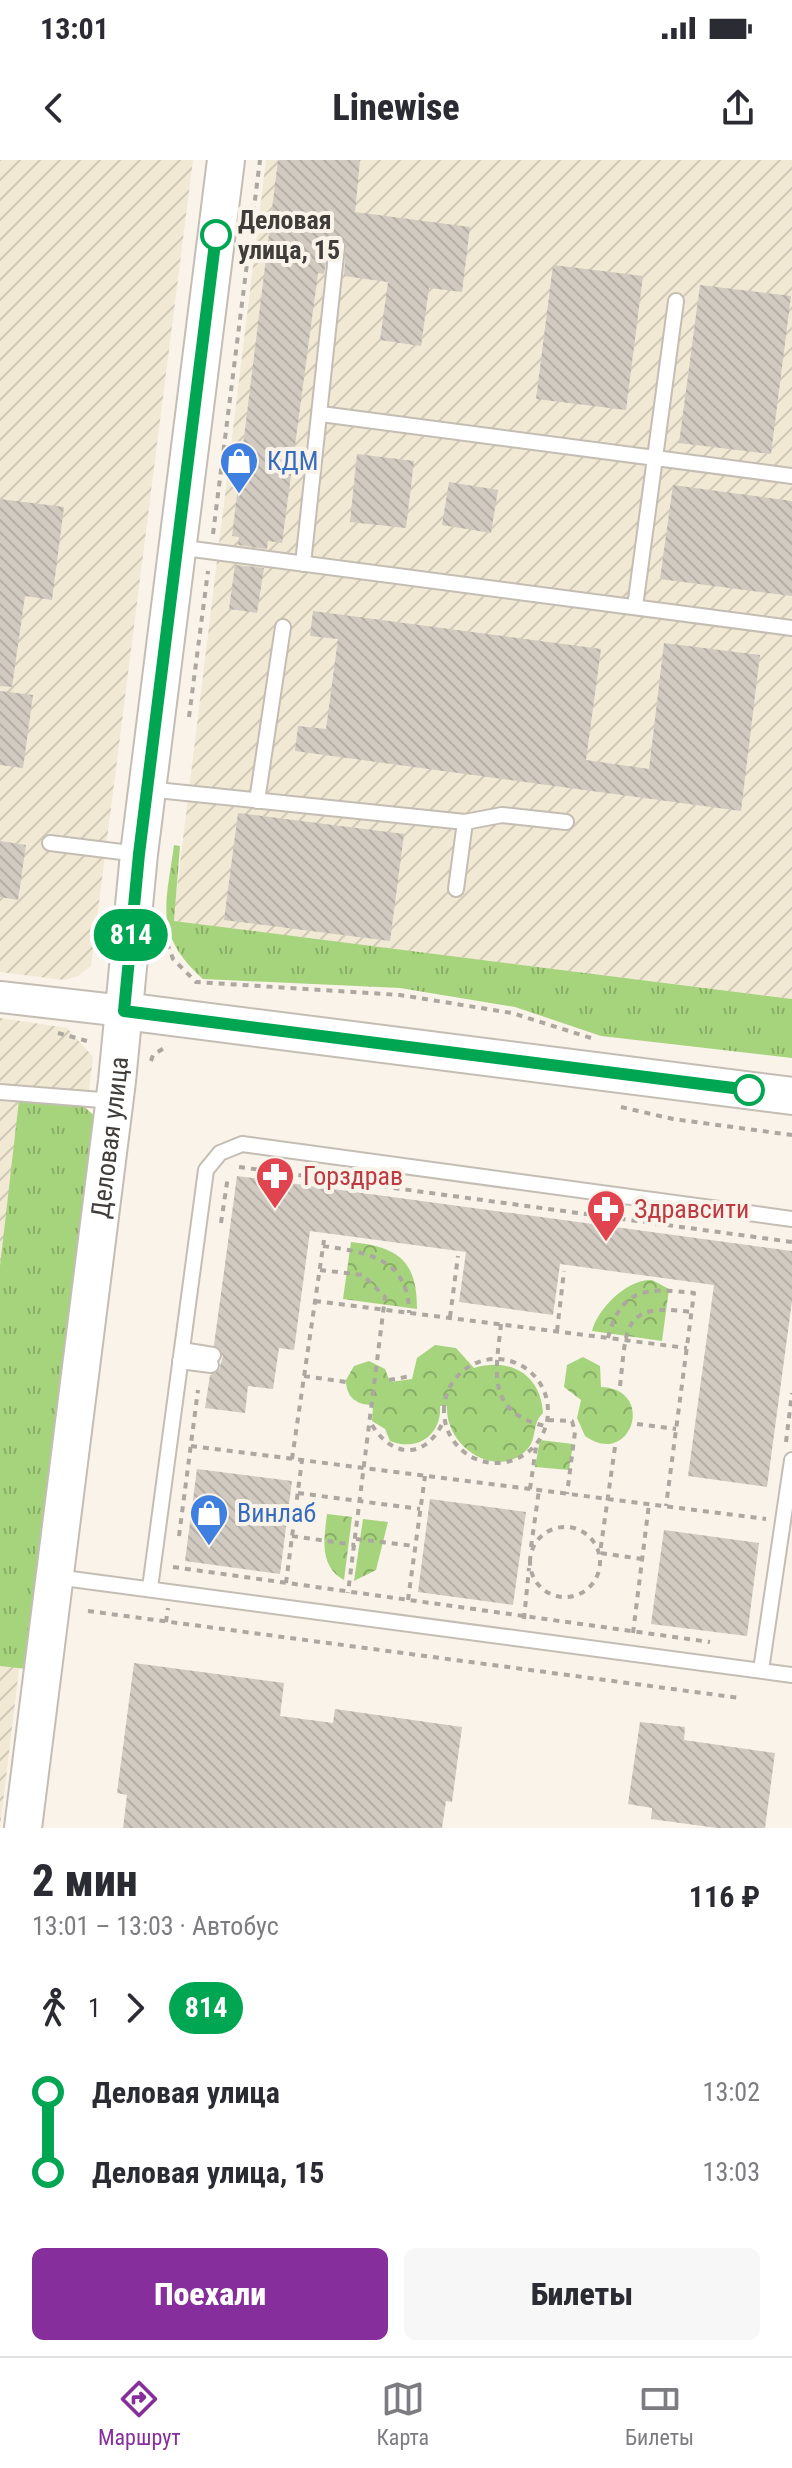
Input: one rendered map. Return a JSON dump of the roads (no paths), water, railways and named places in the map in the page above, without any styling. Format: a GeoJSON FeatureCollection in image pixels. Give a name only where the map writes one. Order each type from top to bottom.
{"type":"FeatureCollection","features":[{"type":"Feature","properties":{"kind":"street","name":"Деловая улица"},"geometry":{"type":"LineString","coordinates":[[23,1828],[115,1101],[139,854],[226,160]]}},
{"type":"Feature","properties":{"kind":"street"},"geometry":{"type":"LineString","coordinates":[[0,997],[792,1096]]}},
{"type":"Feature","properties":{"kind":"lane"},"geometry":{"type":"LineString","coordinates":[[303,564],[337,246]]}},
{"type":"Feature","properties":{"kind":"lane"},"geometry":{"type":"LineString","coordinates":[[635,607],[676,301]]}},
{"type":"Feature","properties":{"kind":"lane"},"geometry":{"type":"LineString","coordinates":[[321,414],[792,476]]}},
{"type":"Feature","properties":{"kind":"lane"},"geometry":{"type":"LineString","coordinates":[[177,547],[792,628]]}},
{"type":"Feature","properties":{"kind":"lane"},"geometry":{"type":"LineString","coordinates":[[257,801],[283,627]]}},
{"type":"Feature","properties":{"kind":"lane"},"geometry":{"type":"LineString","coordinates":[[147,789],[465,822],[502,815],[566,822]]}},
{"type":"Feature","properties":{"kind":"lane"},"geometry":{"type":"LineString","coordinates":[[456,889],[465,822]]}},
{"type":"Feature","properties":{"kind":"lane"},"geometry":{"type":"LineString","coordinates":[[50,843],[139,854]]}},
{"type":"Feature","properties":{"kind":"lane"},"geometry":{"type":"LineString","coordinates":[[0,1092],[115,1101]]}},
{"type":"Feature","properties":{"kind":"lane"},"geometry":{"type":"LineString","coordinates":[[150,1588],[206,1170],[220,1153],[242,1144],[792,1219]]}},
{"type":"Feature","properties":{"kind":"lane"},"geometry":{"type":"LineString","coordinates":[[181,1356],[208,1361]]}},
{"type":"Feature","properties":{"kind":"lane"},"geometry":{"type":"LineString","coordinates":[[761,1670],[792,1460]]}},
{"type":"Feature","properties":{"kind":"lane"},"geometry":{"type":"LineString","coordinates":[[56,1577],[792,1675]]}},
{"type":"Feature","properties":{"kind":"place","name":"Деловая улица, 15"},"geometry":{"type":"Point","coordinates":[216,235]}},
{"type":"Feature","properties":{"kind":"place","name":"КДМ"},"geometry":{"type":"Point","coordinates":[239,495]}},
{"type":"Feature","properties":{"kind":"place","name":"Горздрав"},"geometry":{"type":"Point","coordinates":[275,1210]}},
{"type":"Feature","properties":{"kind":"place","name":"Здравсити"},"geometry":{"type":"Point","coordinates":[606,1243]}},
{"type":"Feature","properties":{"kind":"place","name":"Винлаб"},"geometry":{"type":"Point","coordinates":[209,1547]}}]}
